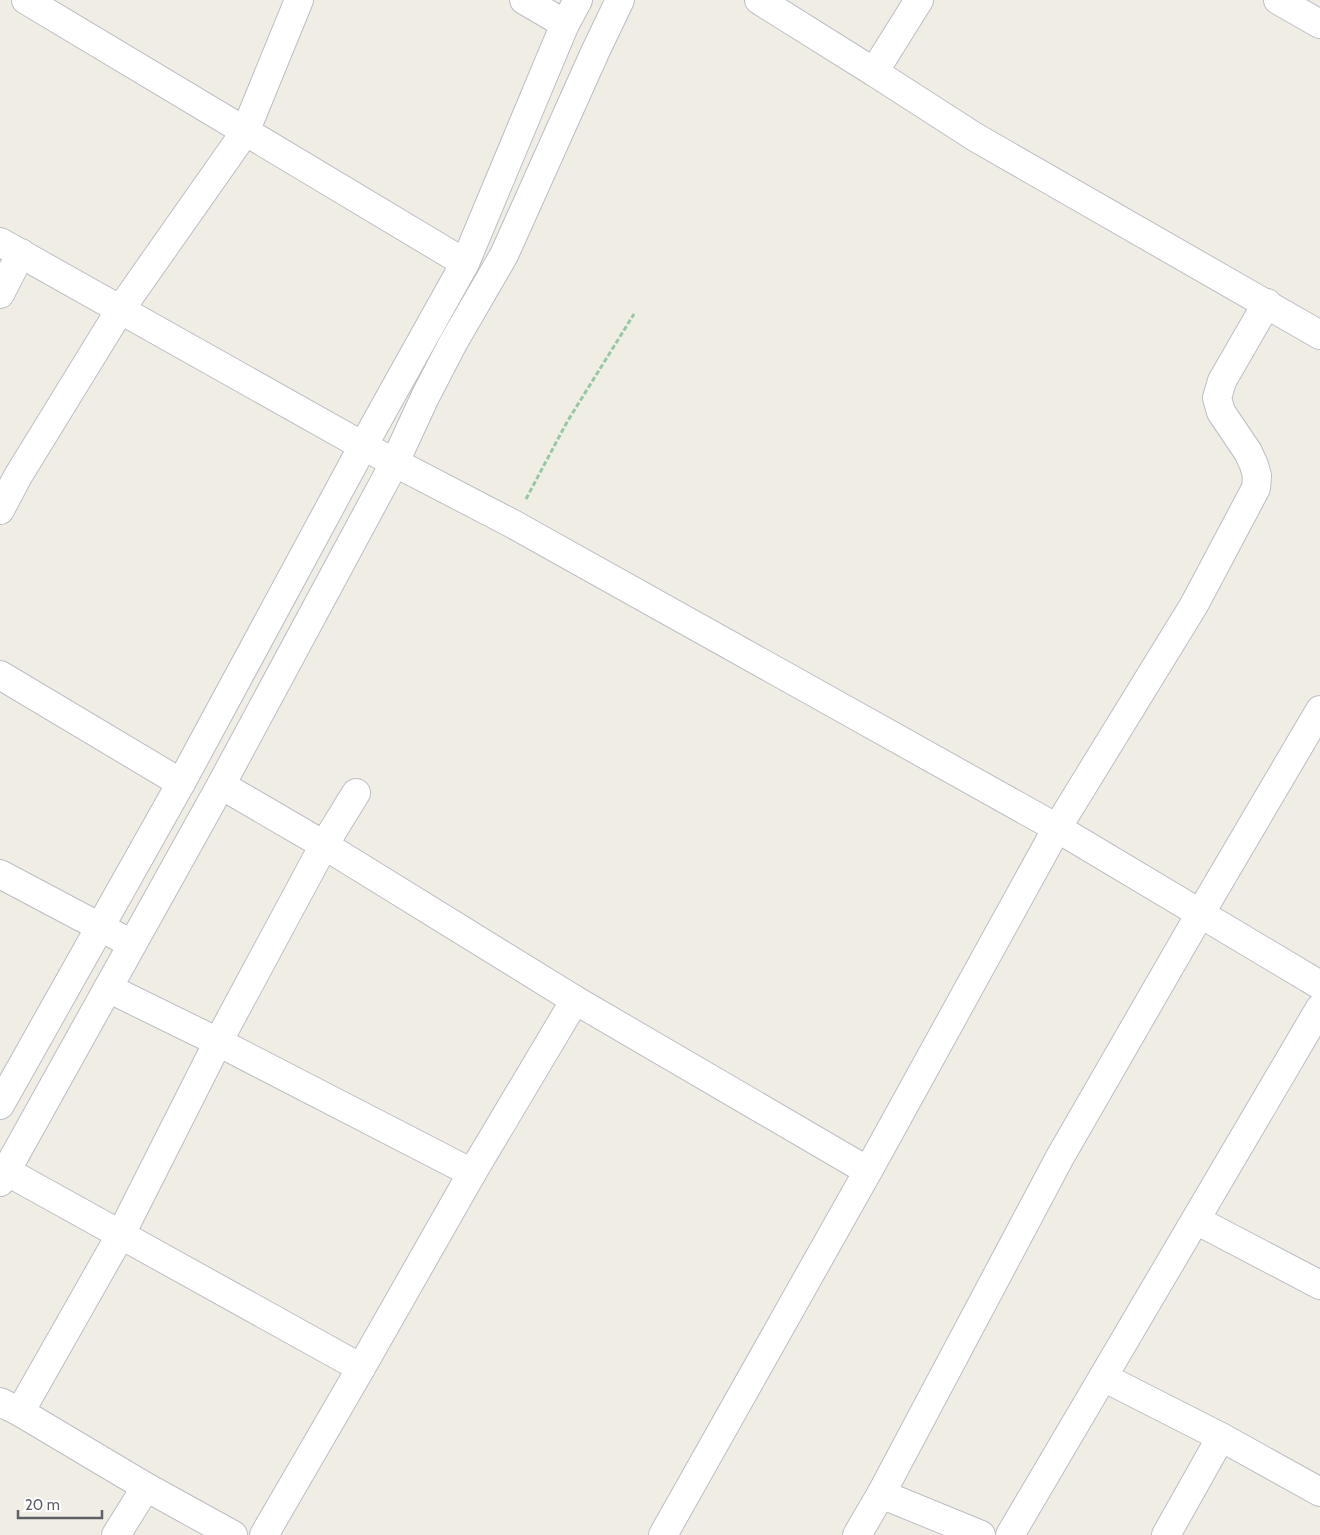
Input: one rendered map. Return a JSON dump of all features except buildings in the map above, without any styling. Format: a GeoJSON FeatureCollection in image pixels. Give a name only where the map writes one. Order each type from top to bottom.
{"type":"FeatureCollection","features":[{"type":"Feature","properties":{"kind":"street"},"geometry":{"type":"LineString","coordinates":[[26,0],[465,262]]}},
{"type":"Feature","properties":{"kind":"street"},"geometry":{"type":"LineString","coordinates":[[0,510],[9,471],[245,132],[299,0]]}},
{"type":"Feature","properties":{"kind":"street"},"geometry":{"type":"LineString","coordinates":[[524,0],[565,24]]}},
{"type":"Feature","properties":{"kind":"street"},"geometry":{"type":"LineString","coordinates":[[0,1105],[181,783],[362,446],[465,262],[565,24],[578,0]]}},
{"type":"Feature","properties":{"kind":"street"},"geometry":{"type":"LineString","coordinates":[[361,1368],[121,1234],[3,1176],[221,785],[395,462],[425,397],[453,343],[504,255],[620,0]]}},
{"type":"Feature","properties":{"kind":"street"},"geometry":{"type":"LineString","coordinates":[[759,0],[976,137],[1320,335]]}},
{"type":"Feature","properties":{"kind":"street"},"geometry":{"type":"LineString","coordinates":[[874,72],[918,0]]}},
{"type":"Feature","properties":{"kind":"street"},"geometry":{"type":"LineString","coordinates":[[1278,0],[1320,24]]}},
{"type":"Feature","properties":{"kind":"street"},"geometry":{"type":"LineString","coordinates":[[0,294],[10,248],[362,446],[513,524],[1057,828],[1320,985]]}},
{"type":"Feature","properties":{"kind":"street"},"geometry":{"type":"LineString","coordinates":[[663,1535],[868,1171],[1057,828],[1194,604],[1256,488],[1257,476],[1254,465],[1248,452],[1221,412],[1217,398],[1222,381],[1266,303]]}},
{"type":"Feature","properties":{"kind":"street"},"geometry":{"type":"LineString","coordinates":[[0,675],[181,783]]}},
{"type":"Feature","properties":{"kind":"street"},"geometry":{"type":"LineString","coordinates":[[857,1535],[881,1494],[1060,1156],[1320,710]]}},
{"type":"Feature","properties":{"kind":"street"},"geometry":{"type":"LineString","coordinates":[[221,785],[324,845],[575,1000],[868,1171]]}},
{"type":"Feature","properties":{"kind":"street"},"geometry":{"type":"LineString","coordinates":[[233,1535],[146,1487],[10,1407],[121,1234],[218,1042],[324,845],[356,794]]}},
{"type":"Feature","properties":{"kind":"street"},"geometry":{"type":"LineString","coordinates":[[0,874],[132,944]]}},
{"type":"Feature","properties":{"kind":"street"},"geometry":{"type":"LineString","coordinates":[[108,988],[218,1042],[472,1173]]}},
{"type":"Feature","properties":{"kind":"street"},"geometry":{"type":"LineString","coordinates":[[264,1535],[472,1173],[575,1000]]}},
{"type":"Feature","properties":{"kind":"street"},"geometry":{"type":"LineString","coordinates":[[1010,1535],[1320,1008]]}},
{"type":"Feature","properties":{"kind":"street"},"geometry":{"type":"LineString","coordinates":[[1196,1220],[1320,1285]]}},
{"type":"Feature","properties":{"kind":"street"},"geometry":{"type":"LineString","coordinates":[[1103,1377],[1221,1437],[1320,1492]]}},
{"type":"Feature","properties":{"kind":"street"},"geometry":{"type":"LineString","coordinates":[[1166,1535],[1221,1437]]}},
{"type":"Feature","properties":{"kind":"street"},"geometry":{"type":"LineString","coordinates":[[116,1535],[146,1487]]}},
{"type":"Feature","properties":{"kind":"street"},"geometry":{"type":"LineString","coordinates":[[881,1494],[981,1535]]}},
{"type":"Feature","properties":{"kind":"path"},"geometry":{"type":"LineString","coordinates":[[513,524],[567,422],[634,314]]}}]}
